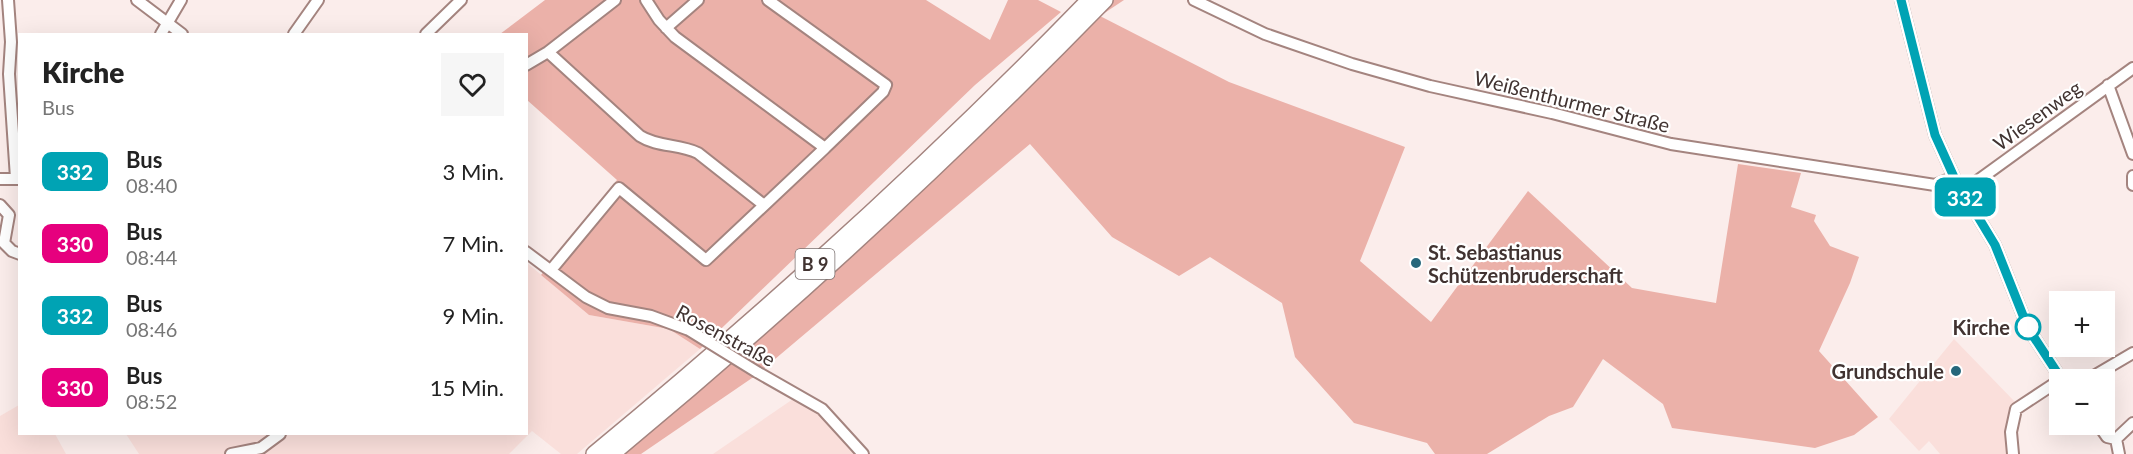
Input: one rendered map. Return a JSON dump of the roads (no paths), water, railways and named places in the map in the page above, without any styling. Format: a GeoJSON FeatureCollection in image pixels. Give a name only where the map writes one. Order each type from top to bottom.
{"type":"FeatureCollection","features":[{"type":"Feature","properties":{"kind":"highway","name":"B 9"},"geometry":{"type":"LineString","coordinates":[[612,454],[818,277],[1031,68],[1089,0]]}},
{"type":"Feature","properties":{"kind":"highway","name":"B 9"},"geometry":{"type":"LineString","coordinates":[[594,454],[813,266],[1105,0]]}},
{"type":"Feature","properties":{"kind":"street"},"geometry":{"type":"LineString","coordinates":[[0,179],[18,179],[9,74],[11,42],[8,0]]}},
{"type":"Feature","properties":{"kind":"street"},"geometry":{"type":"LineString","coordinates":[[137,0],[180,33]]}},
{"type":"Feature","properties":{"kind":"street"},"geometry":{"type":"LineString","coordinates":[[162,33],[181,0]]}},
{"type":"Feature","properties":{"kind":"street"},"geometry":{"type":"LineString","coordinates":[[295,33],[318,0]]}},
{"type":"Feature","properties":{"kind":"street"},"geometry":{"type":"LineString","coordinates":[[427,33],[460,0]]}},
{"type":"Feature","properties":{"kind":"street"},"geometry":{"type":"LineString","coordinates":[[528,64],[548,52],[615,0]]}},
{"type":"Feature","properties":{"kind":"street"},"geometry":{"type":"LineString","coordinates":[[646,0],[666,28],[704,59],[825,148]]}},
{"type":"Feature","properties":{"kind":"street"},"geometry":{"type":"LineString","coordinates":[[666,28],[698,0]]}},
{"type":"Feature","properties":{"kind":"street"},"geometry":{"type":"LineString","coordinates":[[551,270],[619,188],[706,260],[883,92],[886,85],[768,0]]}},
{"type":"Feature","properties":{"kind":"street","name":"Weißenthurmer Straße"},"geometry":{"type":"LineString","coordinates":[[1194,0],[1266,34],[1352,64],[1430,86],[1552,113],[1671,144],[1935,185],[1954,177]]}},
{"type":"Feature","properties":{"kind":"street"},"geometry":{"type":"LineString","coordinates":[[1900,0],[1935,135],[1962,192],[1995,245],[2028,328],[2055,369]]}},
{"type":"Feature","properties":{"kind":"street"},"geometry":{"type":"LineString","coordinates":[[548,52],[640,136],[649,142],[687,148],[698,153],[764,205]]}},
{"type":"Feature","properties":{"kind":"street","name":"Wiesenweg"},"geometry":{"type":"LineString","coordinates":[[1962,192],[2133,69]]}},
{"type":"Feature","properties":{"kind":"street"},"geometry":{"type":"LineString","coordinates":[[2108,85],[2133,154]]}},
{"type":"Feature","properties":{"kind":"street"},"geometry":{"type":"LineString","coordinates":[[2133,176],[2133,185]]}},
{"type":"Feature","properties":{"kind":"street"},"geometry":{"type":"LineString","coordinates":[[0,205],[9,215],[4,243],[12,252],[18,254]]}},
{"type":"Feature","properties":{"kind":"street","name":"Rosenstraße"},"geometry":{"type":"LineString","coordinates":[[528,253],[586,297],[608,308],[651,316],[689,330],[822,409],[863,454]]}},
{"type":"Feature","properties":{"kind":"street"},"geometry":{"type":"LineString","coordinates":[[2106,369],[2133,353]]}},
{"type":"Feature","properties":{"kind":"street"},"geometry":{"type":"LineString","coordinates":[[2013,454],[2011,432],[2016,409],[2049,387]]}},
{"type":"Feature","properties":{"kind":"street"},"geometry":{"type":"LineString","coordinates":[[2116,439],[2133,423]]}},
{"type":"Feature","properties":{"kind":"street"},"geometry":{"type":"LineString","coordinates":[[231,454],[261,448],[279,435]]}},
{"type":"Feature","properties":{"kind":"street"},"geometry":{"type":"LineString","coordinates":[[2106,435],[2116,439]]}},
{"type":"Feature","properties":{"kind":"street"},"geometry":{"type":"LineString","coordinates":[[2116,439],[2119,454]]}},
{"type":"Feature","properties":{"kind":"place","name":"St. Sebastianus Schützenbruderschaft"},"geometry":{"type":"Point","coordinates":[1416,263]}},
{"type":"Feature","properties":{"kind":"place","name":"Kirche"},"geometry":{"type":"Point","coordinates":[2028,327]}},
{"type":"Feature","properties":{"kind":"place","name":"Grundschule"},"geometry":{"type":"Point","coordinates":[1956,371]}}]}
